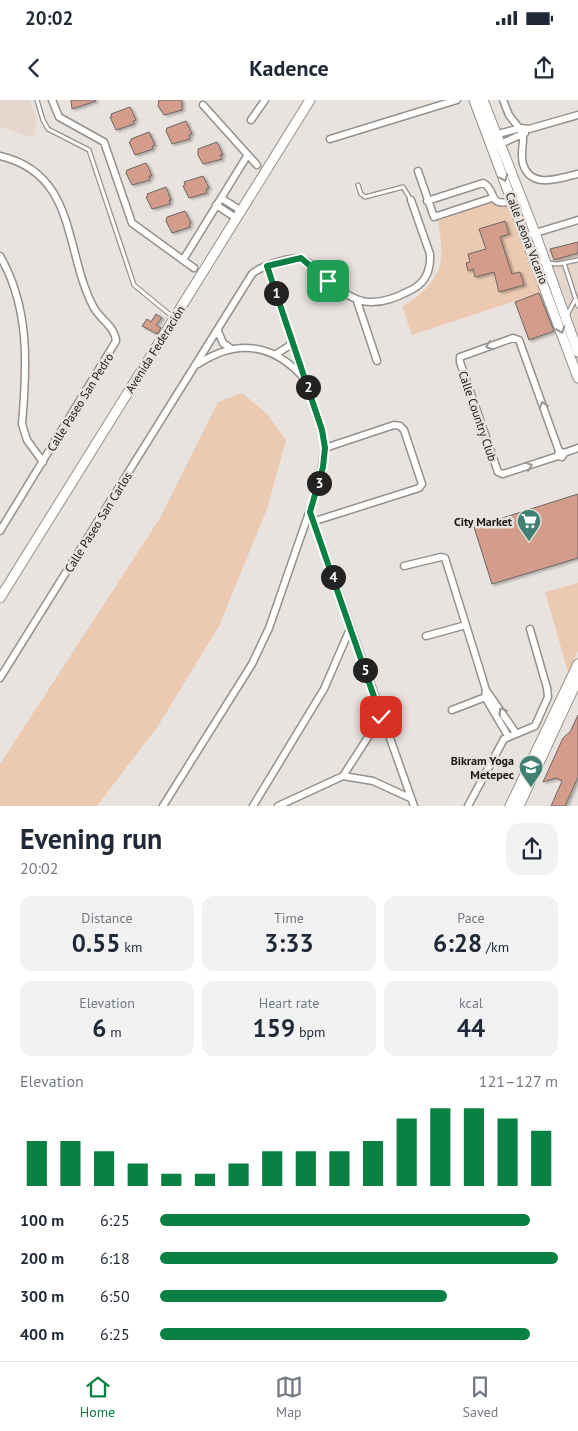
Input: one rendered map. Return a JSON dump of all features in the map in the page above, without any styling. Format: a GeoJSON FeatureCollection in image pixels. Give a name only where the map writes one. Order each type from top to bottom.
{"type":"FeatureCollection","features":[{"type":"Feature","properties":{"kind":"main road","name":"Avenida Federación"},"geometry":{"type":"LineString","coordinates":[[0,598],[310,100]]}},
{"type":"Feature","properties":{"kind":"main road","name":"Calle Leona Vicario"},"geometry":{"type":"LineString","coordinates":[[474,100],[496,145],[574,351]]}},
{"type":"Feature","properties":{"kind":"main road","name":"Calle Leona Vicario"},"geometry":{"type":"LineString","coordinates":[[483,100],[492,136]]}},
{"type":"Feature","properties":{"kind":"main road","name":"Calle Leona Vicario"},"geometry":{"type":"LineString","coordinates":[[496,145],[513,201],[546,263],[566,317],[578,378]]}},
{"type":"Feature","properties":{"kind":"main road"},"geometry":{"type":"LineString","coordinates":[[510,806],[578,664]]}},
{"type":"Feature","properties":{"kind":"main road"},"geometry":{"type":"LineString","coordinates":[[519,806],[578,679]]}},
{"type":"Feature","properties":{"kind":"street"},"geometry":{"type":"LineString","coordinates":[[52,100],[59,117],[104,142],[132,223],[194,268]]}},
{"type":"Feature","properties":{"kind":"street"},"geometry":{"type":"LineString","coordinates":[[251,120],[265,100]]}},
{"type":"Feature","properties":{"kind":"street"},"geometry":{"type":"LineString","coordinates":[[330,139],[457,100]]}},
{"type":"Feature","properties":{"kind":"street"},"geometry":{"type":"LineString","coordinates":[[503,100],[509,115],[521,128],[524,135],[523,165],[534,178],[549,181],[578,174]]}},
{"type":"Feature","properties":{"kind":"street"},"geometry":{"type":"LineString","coordinates":[[203,104],[247,156],[257,165]]}},
{"type":"Feature","properties":{"kind":"street"},"geometry":{"type":"LineString","coordinates":[[492,136],[521,128],[529,129],[578,115]]}},
{"type":"Feature","properties":{"kind":"street"},"geometry":{"type":"LineString","coordinates":[[496,145],[524,135],[529,129]]}},
{"type":"Feature","properties":{"kind":"street","name":"Calle Paseo San Pedro"},"geometry":{"type":"LineString","coordinates":[[0,156],[16,160],[31,168],[44,178],[54,192],[65,217],[93,306],[116,336],[115,346],[0,531]]}},
{"type":"Feature","properties":{"kind":"street"},"geometry":{"type":"LineString","coordinates":[[183,260],[247,156]]}},
{"type":"Feature","properties":{"kind":"street"},"geometry":{"type":"LineString","coordinates":[[418,171],[434,217],[492,198]]}},
{"type":"Feature","properties":{"kind":"street"},"geometry":{"type":"LineString","coordinates":[[427,201],[483,183],[488,187],[492,198],[500,203],[513,201]]}},
{"type":"Feature","properties":{"kind":"street"},"geometry":{"type":"LineString","coordinates":[[221,198],[238,214]]}},
{"type":"Feature","properties":{"kind":"street"},"geometry":{"type":"LineString","coordinates":[[164,806],[262,646],[310,512],[323,467],[325,448],[322,430],[267,266],[301,258],[357,301],[366,303],[395,298],[422,283],[429,272],[430,254],[411,200]]}},
{"type":"Feature","properties":{"kind":"street"},"geometry":{"type":"LineString","coordinates":[[216,205],[238,214]]}},
{"type":"Feature","properties":{"kind":"street"},"geometry":{"type":"LineString","coordinates":[[531,234],[578,220]]}},
{"type":"Feature","properties":{"kind":"street"},"geometry":{"type":"LineString","coordinates":[[0,256],[12,276],[19,300],[24,332],[26,372],[23,433],[43,462]]}},
{"type":"Feature","properties":{"kind":"street","name":"Calle Paseo San Carlos"},"geometry":{"type":"LineString","coordinates":[[0,678],[252,274],[267,266]]}},
{"type":"Feature","properties":{"kind":"street"},"geometry":{"type":"LineString","coordinates":[[357,301],[377,361]]}},
{"type":"Feature","properties":{"kind":"street"},"geometry":{"type":"LineString","coordinates":[[218,331],[223,343],[230,348]]}},
{"type":"Feature","properties":{"kind":"street","name":"Calle Country Club"},"geometry":{"type":"LineString","coordinates":[[560,453],[519,340],[513,338],[460,357],[460,362],[498,472],[503,474],[578,448]]}},
{"type":"Feature","properties":{"kind":"street"},"geometry":{"type":"LineString","coordinates":[[276,354],[283,351],[292,340]]}},
{"type":"Feature","properties":{"kind":"street"},"geometry":{"type":"LineString","coordinates":[[195,366],[230,348],[244,347],[276,354],[292,365],[305,379]]}},
{"type":"Feature","properties":{"kind":"street"},"geometry":{"type":"LineString","coordinates":[[315,522],[419,488],[422,484],[404,430],[398,425],[325,448]]}},
{"type":"Feature","properties":{"kind":"street"},"geometry":{"type":"LineString","coordinates":[[310,512],[414,806]]}},
{"type":"Feature","properties":{"kind":"street"},"geometry":{"type":"LineString","coordinates":[[404,566],[441,557],[445,558],[488,696],[508,736]]}},
{"type":"Feature","properties":{"kind":"street"},"geometry":{"type":"LineString","coordinates":[[426,636],[466,625]]}},
{"type":"Feature","properties":{"kind":"street"},"geometry":{"type":"LineString","coordinates":[[253,806],[324,689],[350,629]]}},
{"type":"Feature","properties":{"kind":"street"},"geometry":{"type":"LineString","coordinates":[[468,806],[500,744],[508,736],[535,726],[548,697],[548,688],[530,629]]}},
{"type":"Feature","properties":{"kind":"street"},"geometry":{"type":"LineString","coordinates":[[488,696],[516,733]]}},
{"type":"Feature","properties":{"kind":"street"},"geometry":{"type":"LineString","coordinates":[[452,710],[488,696]]}},
{"type":"Feature","properties":{"kind":"street"},"geometry":{"type":"LineString","coordinates":[[343,776],[381,717]]}},
{"type":"Feature","properties":{"kind":"street"},"geometry":{"type":"LineString","coordinates":[[278,806],[343,776],[373,780],[410,798]]}},
{"type":"Feature","properties":{"kind":"lane"},"geometry":{"type":"LineString","coordinates":[[37,100],[48,129],[87,148],[134,285],[174,318]]}},
{"type":"Feature","properties":{"kind":"lane"},"geometry":{"type":"LineString","coordinates":[[358,185],[361,194],[365,197],[403,187],[411,200]]}},
{"type":"Feature","properties":{"kind":"lane"},"geometry":{"type":"LineString","coordinates":[[546,263],[564,263],[578,260]]}},
{"type":"Feature","properties":{"kind":"lane"},"geometry":{"type":"LineString","coordinates":[[564,263],[578,306]]}},
{"type":"Feature","properties":{"kind":"lane"},"geometry":{"type":"LineString","coordinates":[[566,317],[576,300]]}},
{"type":"Feature","properties":{"kind":"shaded area"},"geometry":{"type":"Polygon","coordinates":[[[0,100],[30,100],[37,121],[33,138],[0,127],[0,100]]]}},
{"type":"Feature","properties":{"kind":"shaded area"},"geometry":{"type":"Polygon","coordinates":[[[490,203],[509,207],[542,292],[412,335],[402,306],[429,285],[439,268],[441,242],[438,221],[490,203]]]}},
{"type":"Feature","properties":{"kind":"shaded area"},"geometry":{"type":"Polygon","coordinates":[[[578,242],[578,336],[548,250],[578,242]]]}},
{"type":"Feature","properties":{"kind":"shaded area"},"geometry":{"type":"Polygon","coordinates":[[[242,393],[267,414],[286,440],[267,509],[219,626],[158,726],[97,806],[0,806],[0,764],[160,518],[218,402],[242,393]]]}},
{"type":"Feature","properties":{"kind":"shaded area"},"geometry":{"type":"Polygon","coordinates":[[[578,583],[578,651],[568,672],[545,592],[578,583]]]}},
{"type":"Feature","properties":{"kind":"building"},"geometry":{"type":"Polygon","coordinates":[[[71,100],[96,100],[96,101],[72,109],[71,100]]]}},
{"type":"Feature","properties":{"kind":"building"},"geometry":{"type":"Polygon","coordinates":[[[159,100],[182,100],[182,110],[164,115],[158,106],[159,100]]]}},
{"type":"Feature","properties":{"kind":"building"},"geometry":{"type":"Polygon","coordinates":[[[130,107],[136,120],[133,121],[134,124],[116,130],[110,117],[112,117],[111,114],[130,107]]]}},
{"type":"Feature","properties":{"kind":"building"},"geometry":{"type":"Polygon","coordinates":[[[186,121],[192,134],[189,135],[190,139],[172,144],[166,131],[167,128],[186,121]]]}},
{"type":"Feature","properties":{"kind":"building"},"geometry":{"type":"Polygon","coordinates":[[[149,132],[155,145],[152,146],[153,149],[135,155],[129,142],[131,139],[149,132]]]}},
{"type":"Feature","properties":{"kind":"building"},"geometry":{"type":"Polygon","coordinates":[[[217,142],[223,155],[220,155],[222,159],[203,164],[198,155],[198,149],[217,142]]]}},
{"type":"Feature","properties":{"kind":"building"},"geometry":{"type":"Polygon","coordinates":[[[146,163],[152,176],[149,176],[150,180],[132,185],[126,173],[127,170],[146,163]]]}},
{"type":"Feature","properties":{"kind":"building"},"geometry":{"type":"Polygon","coordinates":[[[203,176],[209,188],[206,189],[207,193],[189,198],[183,186],[185,185],[184,182],[203,176]]]}},
{"type":"Feature","properties":{"kind":"building"},"geometry":{"type":"Polygon","coordinates":[[[166,187],[171,200],[169,200],[170,204],[152,209],[146,197],[148,196],[147,194],[166,187]]]}},
{"type":"Feature","properties":{"kind":"building"},"geometry":{"type":"Polygon","coordinates":[[[185,211],[191,223],[189,224],[190,227],[172,233],[166,221],[167,217],[185,211]]]}},
{"type":"Feature","properties":{"kind":"building"},"geometry":{"type":"Polygon","coordinates":[[[505,221],[509,234],[500,237],[512,274],[520,272],[524,285],[499,292],[494,272],[475,277],[473,269],[468,271],[466,263],[470,262],[468,254],[486,249],[479,229],[505,221]]]}},
{"type":"Feature","properties":{"kind":"building"},"geometry":{"type":"Polygon","coordinates":[[[578,242],[578,253],[554,260],[550,249],[578,242]]]}},
{"type":"Feature","properties":{"kind":"building"},"geometry":{"type":"Polygon","coordinates":[[[539,293],[554,331],[529,340],[515,302],[539,293]]]}},
{"type":"Feature","properties":{"kind":"building"},"geometry":{"type":"Polygon","coordinates":[[[156,314],[162,318],[156,325],[161,328],[157,334],[142,326],[147,319],[151,322],[156,314]]]}},
{"type":"Feature","properties":{"kind":"building","name":"City Market"},"geometry":{"type":"Polygon","coordinates":[[[578,494],[578,558],[492,584],[474,527],[578,494]]]}},
{"type":"Feature","properties":{"kind":"building"},"geometry":{"type":"Polygon","coordinates":[[[578,715],[578,777],[565,806],[551,806],[562,781],[556,778],[543,782],[563,738],[570,732],[578,715]]]}},
{"type":"Feature","properties":{"kind":"place","name":"City Market"},"geometry":{"type":"Point","coordinates":[529,542]}},
{"type":"Feature","properties":{"kind":"place","name":"Bikram Yoga Metepec"},"geometry":{"type":"Point","coordinates":[531,788]}},
{"type":"Feature","properties":{"kind":"route"},"geometry":{"type":"LineString","coordinates":[[328,281],[306,260],[301,258],[293,258],[267,266],[322,430],[325,448],[323,467],[310,512],[381,717]]}}]}
